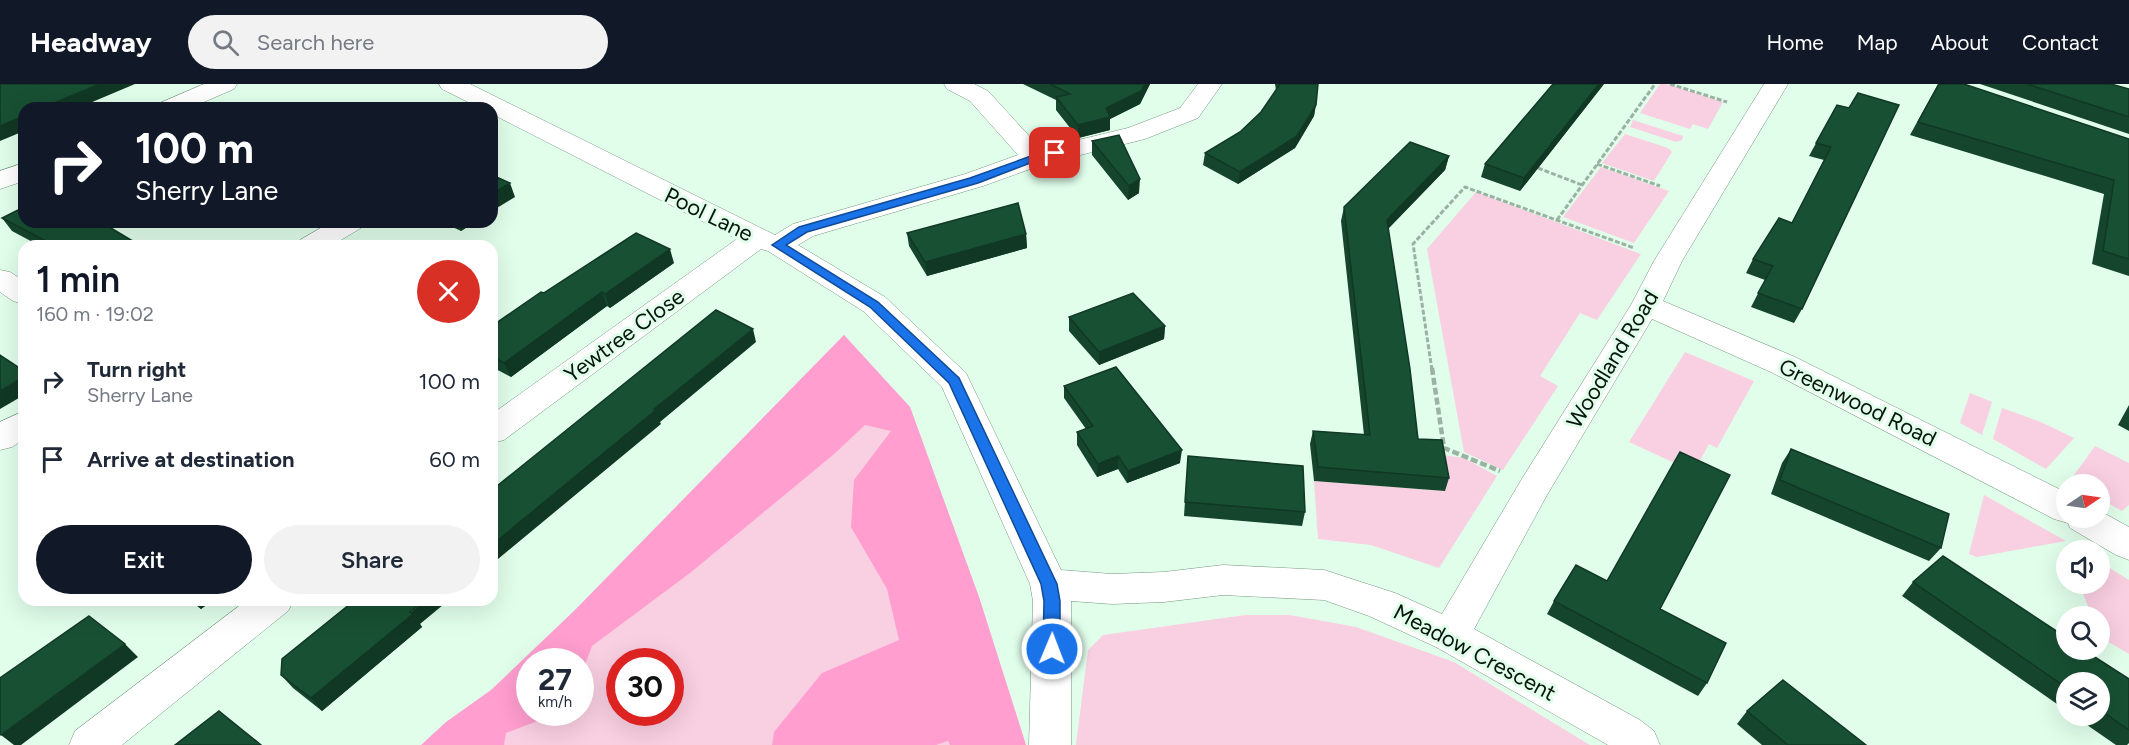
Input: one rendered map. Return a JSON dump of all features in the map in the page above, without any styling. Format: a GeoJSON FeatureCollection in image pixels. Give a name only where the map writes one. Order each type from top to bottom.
{"type":"FeatureCollection","features":[{"type":"Feature","properties":{"kind":"street"},"geometry":{"type":"LineString","coordinates":[[183,102],[225,84]]}},
{"type":"Feature","properties":{"kind":"street","name":"Pool Lane"},"geometry":{"type":"LineString","coordinates":[[451,84],[492,91],[767,242],[874,304],[954,381],[1049,584],[1052,601],[1050,745]]}},
{"type":"Feature","properties":{"kind":"street"},"geometry":{"type":"LineString","coordinates":[[956,84],[979,96],[1035,158]]}},
{"type":"Feature","properties":{"kind":"street","name":"Yewtree Close"},"geometry":{"type":"LineString","coordinates":[[498,427],[767,242],[974,180],[1035,158],[1136,134],[1190,113],[1210,84]]}},
{"type":"Feature","properties":{"kind":"street","name":"Woodland Road"},"geometry":{"type":"LineString","coordinates":[[1450,635],[1535,486],[1646,305],[1668,261],[1776,84]]}},
{"type":"Feature","properties":{"kind":"street"},"geometry":{"type":"LineString","coordinates":[[0,181],[18,174]]}},
{"type":"Feature","properties":{"kind":"street"},"geometry":{"type":"LineString","coordinates":[[320,240],[341,228]]}},
{"type":"Feature","properties":{"kind":"street"},"geometry":{"type":"LineString","coordinates":[[0,279],[18,290]]}},
{"type":"Feature","properties":{"kind":"street","name":"Greenwood Road"},"geometry":{"type":"LineString","coordinates":[[1646,305],[1784,365],[2056,503]]}},
{"type":"Feature","properties":{"kind":"street"},"geometry":{"type":"LineString","coordinates":[[0,438],[18,427]]}},
{"type":"Feature","properties":{"kind":"street"},"geometry":{"type":"LineString","coordinates":[[2100,528],[2129,545]]}},
{"type":"Feature","properties":{"kind":"street","name":"Meadow Crescent"},"geometry":{"type":"LineString","coordinates":[[1049,584],[1112,588],[1164,588],[1223,580],[1278,580],[1324,585],[1382,604],[1450,635],[1625,733],[1640,745]]}},
{"type":"Feature","properties":{"kind":"street"},"geometry":{"type":"LineString","coordinates":[[90,745],[267,606]]}},
{"type":"Feature","properties":{"kind":"path"},"geometry":{"type":"LineString","coordinates":[[1557,220],[1655,84]]}},
{"type":"Feature","properties":{"kind":"path"},"geometry":{"type":"LineString","coordinates":[[1670,84],[1760,112]]}},
{"type":"Feature","properties":{"kind":"path"},"geometry":{"type":"LineString","coordinates":[[1597,165],[1660,186]]}},
{"type":"Feature","properties":{"kind":"path"},"geometry":{"type":"LineString","coordinates":[[1538,168],[1582,185]]}},
{"type":"Feature","properties":{"kind":"path"},"geometry":{"type":"LineString","coordinates":[[1535,486],[1444,448],[1413,244],[1465,186],[1668,261]]}},
{"type":"Feature","properties":{"kind":"shaded area"},"geometry":{"type":"Polygon","coordinates":[[[1660,84],[1723,102],[1708,129],[1693,124],[1690,129],[1640,113],[1660,84]]]}},
{"type":"Feature","properties":{"kind":"shaded area"},"geometry":{"type":"Polygon","coordinates":[[[1633,120],[1683,136],[1682,140],[1676,142],[1630,127],[1633,120]]]}},
{"type":"Feature","properties":{"kind":"shaded area"},"geometry":{"type":"Polygon","coordinates":[[[1625,134],[1668,148],[1672,152],[1654,181],[1602,163],[1625,134]]]}},
{"type":"Feature","properties":{"kind":"shaded area"},"geometry":{"type":"Polygon","coordinates":[[[1601,167],[1669,191],[1634,243],[1563,217],[1601,167]]]}},
{"type":"Feature","properties":{"kind":"shaded area"},"geometry":{"type":"Polygon","coordinates":[[[1476,192],[1641,254],[1597,320],[1580,313],[1540,376],[1558,386],[1503,470],[1464,452],[1427,249],[1476,192]]]}},
{"type":"Feature","properties":{"kind":"shaded area"},"geometry":{"type":"Polygon","coordinates":[[[844,335],[910,407],[979,597],[1026,745],[451,745],[516,674],[516,726],[594,726],[594,648],[540,648],[844,335]]]}},
{"type":"Feature","properties":{"kind":"shaded area"},"geometry":{"type":"Polygon","coordinates":[[[844,335],[910,407],[979,597],[1026,745],[950,745],[948,741],[936,745],[772,745],[774,732],[822,673],[899,640],[887,589],[851,527],[854,480],[891,431],[865,425],[833,455],[690,573],[591,648],[535,648],[844,335]]]}},
{"type":"Feature","properties":{"kind":"shaded area"},"geometry":{"type":"Polygon","coordinates":[[[1685,352],[1754,381],[1717,448],[1709,444],[1694,472],[1629,442],[1685,352]]]}},
{"type":"Feature","properties":{"kind":"shaded area"},"geometry":{"type":"Polygon","coordinates":[[[1970,393],[1992,402],[1982,435],[1960,423],[1970,393]]]}},
{"type":"Feature","properties":{"kind":"shaded area"},"geometry":{"type":"Polygon","coordinates":[[[2002,408],[2041,422],[2074,438],[2046,469],[1993,439],[2002,408]]]}},
{"type":"Feature","properties":{"kind":"shaded area"},"geometry":{"type":"Polygon","coordinates":[[[2095,446],[2129,463],[2129,505],[2122,511],[2110,504],[2110,474],[2075,474],[2095,446]]]}},
{"type":"Feature","properties":{"kind":"shaded area"},"geometry":{"type":"Polygon","coordinates":[[[1437,454],[1464,458],[1497,476],[1439,568],[1371,545],[1318,539],[1314,481],[1444,491],[1437,454]]]}},
{"type":"Feature","properties":{"kind":"shaded area"},"geometry":{"type":"Polygon","coordinates":[[[1984,495],[2064,540],[1977,557],[1969,554],[1984,495]]]}},
{"type":"Feature","properties":{"kind":"shaded area"},"geometry":{"type":"Polygon","coordinates":[[[2110,568],[2129,580],[2129,654],[2110,643],[2110,606],[2088,606],[2083,594],[2110,594],[2110,568]]]}},
{"type":"Feature","properties":{"kind":"shaded area"},"geometry":{"type":"Polygon","coordinates":[[[1245,615],[1290,615],[1356,627],[1454,662],[1590,745],[1076,745],[1088,650],[1103,635],[1245,615]]]}},
{"type":"Feature","properties":{"kind":"shaded area"},"geometry":{"type":"Polygon","coordinates":[[[516,666],[516,726],[525,726],[506,733],[504,745],[421,745],[446,722],[491,690],[516,666]]]}},
{"type":"Feature","properties":{"kind":"building"},"geometry":{"type":"Polygon","coordinates":[[[0,84],[100,84],[56,102],[18,102],[18,118],[0,126],[0,84]]]}},
{"type":"Feature","properties":{"kind":"building"},"geometry":{"type":"Polygon","coordinates":[[[1050,84],[1145,84],[1141,91],[1106,108],[1110,117],[1078,125],[1056,97],[1070,94],[1050,84]]]}},
{"type":"Feature","properties":{"kind":"building"},"geometry":{"type":"Polygon","coordinates":[[[1280,84],[1318,84],[1316,105],[1297,136],[1240,172],[1205,153],[1240,132],[1261,112],[1280,84]]]}},
{"type":"Feature","properties":{"kind":"building"},"geometry":{"type":"Polygon","coordinates":[[[1553,84],[1599,84],[1524,178],[1485,164],[1553,84]]]}},
{"type":"Feature","properties":{"kind":"building"},"geometry":{"type":"Polygon","coordinates":[[[1939,84],[1964,84],[2129,139],[2129,259],[2103,251],[2114,180],[1918,122],[1939,84]]]}},
{"type":"Feature","properties":{"kind":"building"},"geometry":{"type":"Polygon","coordinates":[[[2027,84],[2111,84],[2129,89],[2129,117],[2027,84]]]}},
{"type":"Feature","properties":{"kind":"building"},"geometry":{"type":"Polygon","coordinates":[[[1858,93],[1899,105],[1802,309],[1758,293],[1773,266],[1753,259],[1779,218],[1792,223],[1831,147],[1816,143],[1837,105],[1849,108],[1858,93]]]}},
{"type":"Feature","properties":{"kind":"building"},"geometry":{"type":"Polygon","coordinates":[[[1119,135],[1140,179],[1129,186],[1092,141],[1119,135]]]}},
{"type":"Feature","properties":{"kind":"building"},"geometry":{"type":"Polygon","coordinates":[[[1410,142],[1449,156],[1387,220],[1410,369],[1418,439],[1442,440],[1449,478],[1318,467],[1313,431],[1370,435],[1344,207],[1410,142]]]}},
{"type":"Feature","properties":{"kind":"building"},"geometry":{"type":"Polygon","coordinates":[[[498,178],[510,183],[498,190],[498,178]]]}},
{"type":"Feature","properties":{"kind":"building"},"geometry":{"type":"Polygon","coordinates":[[[1018,203],[1026,234],[925,262],[907,233],[1018,203]]]}},
{"type":"Feature","properties":{"kind":"building"},"geometry":{"type":"Polygon","coordinates":[[[18,210],[18,226],[2,218],[18,210]]]}},
{"type":"Feature","properties":{"kind":"building"},"geometry":{"type":"Polygon","coordinates":[[[21,228],[111,228],[131,240],[44,240],[21,228]]]}},
{"type":"Feature","properties":{"kind":"building"},"geometry":{"type":"Polygon","coordinates":[[[636,233],[670,249],[605,294],[602,292],[504,363],[498,360],[498,322],[541,292],[544,293],[636,233]]]}},
{"type":"Feature","properties":{"kind":"building"},"geometry":{"type":"Polygon","coordinates":[[[1133,293],[1165,326],[1099,352],[1069,317],[1133,293]]]}},
{"type":"Feature","properties":{"kind":"building"},"geometry":{"type":"Polygon","coordinates":[[[716,310],[753,329],[498,540],[498,485],[716,310]]]}},
{"type":"Feature","properties":{"kind":"building"},"geometry":{"type":"Polygon","coordinates":[[[0,355],[18,367],[18,380],[0,391],[0,355]]]}},
{"type":"Feature","properties":{"kind":"building"},"geometry":{"type":"Polygon","coordinates":[[[1116,367],[1182,450],[1128,471],[1118,456],[1098,464],[1077,432],[1093,426],[1064,386],[1116,367]]]}},
{"type":"Feature","properties":{"kind":"building"},"geometry":{"type":"Polygon","coordinates":[[[1791,449],[1949,514],[1941,548],[1780,480],[1791,449]]]}},
{"type":"Feature","properties":{"kind":"building"},"geometry":{"type":"Polygon","coordinates":[[[1680,452],[1730,475],[1660,609],[1726,643],[1707,683],[1554,601],[1576,565],[1607,581],[1680,452]]]}},
{"type":"Feature","properties":{"kind":"building"},"geometry":{"type":"Polygon","coordinates":[[[1188,456],[1303,466],[1305,512],[1185,502],[1188,456]]]}},
{"type":"Feature","properties":{"kind":"building"},"geometry":{"type":"Polygon","coordinates":[[[1943,556],[2056,631],[2056,660],[2100,660],[2129,679],[2129,730],[2110,717],[2110,672],[2056,672],[2056,680],[1913,582],[1943,556]]]}},
{"type":"Feature","properties":{"kind":"building"},"geometry":{"type":"Polygon","coordinates":[[[348,606],[418,606],[410,612],[413,614],[311,698],[281,675],[282,659],[348,606]]]}},
{"type":"Feature","properties":{"kind":"building"},"geometry":{"type":"Polygon","coordinates":[[[89,616],[125,644],[1,735],[0,678],[89,616]]]}},
{"type":"Feature","properties":{"kind":"building"},"geometry":{"type":"Polygon","coordinates":[[[1783,680],[1866,745],[1788,745],[1747,711],[1783,680]]]}},
{"type":"Feature","properties":{"kind":"building"},"geometry":{"type":"Polygon","coordinates":[[[219,711],[261,745],[175,745],[219,711]]]}},
{"type":"Feature","properties":{"kind":"route"},"geometry":{"type":"LineString","coordinates":[[1052,649],[1052,601],[1049,584],[954,381],[874,304],[778,245],[803,230],[974,180],[1055,153]]}}]}
